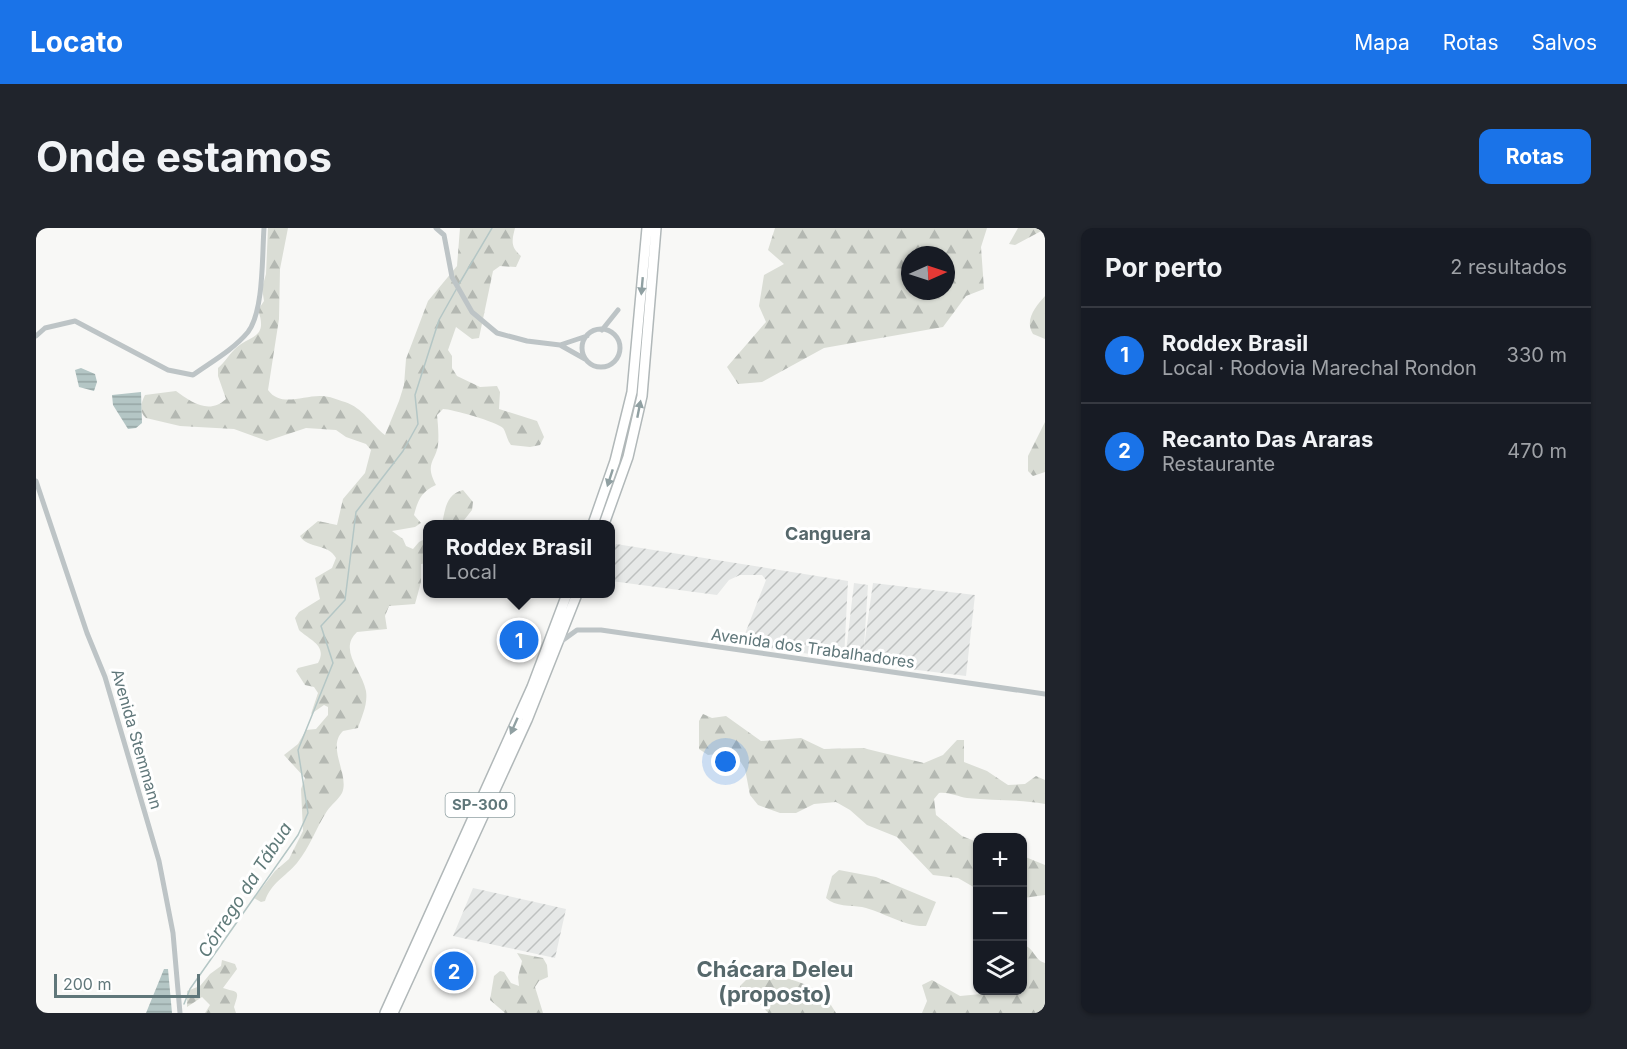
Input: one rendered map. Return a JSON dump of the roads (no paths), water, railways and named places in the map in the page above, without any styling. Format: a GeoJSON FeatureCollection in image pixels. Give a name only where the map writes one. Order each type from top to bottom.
{"type":"FeatureCollection","features":[{"type":"Feature","properties":{"kind":"highway"},"geometry":{"type":"LineString","coordinates":[[595,520],[615,461],[632,392],[647,228]]}},
{"type":"Feature","properties":{"kind":"highway"},"geometry":{"type":"LineString","coordinates":[[606,520],[628,457],[642,396],[656,228]]}},
{"type":"Feature","properties":{"kind":"highway","name":"SP-300"},"geometry":{"type":"LineString","coordinates":[[385,1013],[532,687],[565,598]]}},
{"type":"Feature","properties":{"kind":"highway","name":"SP-300"},"geometry":{"type":"LineString","coordinates":[[393,1013],[527,720],[575,598]]}},
{"type":"Feature","properties":{"kind":"street"},"geometry":{"type":"LineString","coordinates":[[36,336],[45,328],[75,321],[168,370],[193,375],[232,348],[248,332],[257,315],[264,228]]}},
{"type":"Feature","properties":{"kind":"street"},"geometry":{"type":"LineString","coordinates":[[436,228],[444,235],[452,276],[459,290],[472,312],[497,333],[527,341],[560,345],[596,367],[602,367],[609,366],[618,357],[620,351],[617,338],[602,330]]}},
{"type":"Feature","properties":{"kind":"street"},"geometry":{"type":"LineString","coordinates":[[560,345],[602,330],[618,310]]}},
{"type":"Feature","properties":{"kind":"street"},"geometry":{"type":"LineString","coordinates":[[585,359],[582,347],[586,336]]}},
{"type":"Feature","properties":{"kind":"street","name":"Avenida Stemmann"},"geometry":{"type":"LineString","coordinates":[[36,481],[87,633],[102,668],[159,861],[173,933],[180,1013]]}},
{"type":"Feature","properties":{"kind":"street"},"geometry":{"type":"LineString","coordinates":[[557,644],[577,630],[572,622],[570,611]]}},
{"type":"Feature","properties":{"kind":"street","name":"Avenida dos Trabalhadores"},"geometry":{"type":"LineString","coordinates":[[577,630],[602,630],[1045,694]]}},
{"type":"Feature","properties":{"kind":"waterway","name":"Córrego da Tábua"},"geometry":{"type":"LineString","coordinates":[[459,284],[492,228]]}},
{"type":"Feature","properties":{"kind":"waterway","name":"Córrego da Tábua"},"geometry":{"type":"LineString","coordinates":[[184,1004],[190,989],[298,835],[308,813],[298,750],[333,663],[321,626],[345,600],[356,512],[403,451],[418,424],[415,395],[439,320],[457,288]]}},
{"type":"Feature","properties":{"kind":"place","name":"Roddex Brasil"},"geometry":{"type":"Point","coordinates":[519,640]}},
{"type":"Feature","properties":{"kind":"place","name":"Recanto Das Araras"},"geometry":{"type":"Point","coordinates":[454,971]}},
{"type":"Feature","properties":{"kind":"district","name":"Canguera"},"geometry":{"type":"Point","coordinates":[828,534]}},
{"type":"Feature","properties":{"kind":"district","name":"Chácara Deleu (proposto)"},"geometry":{"type":"Point","coordinates":[775,982]}}]}
